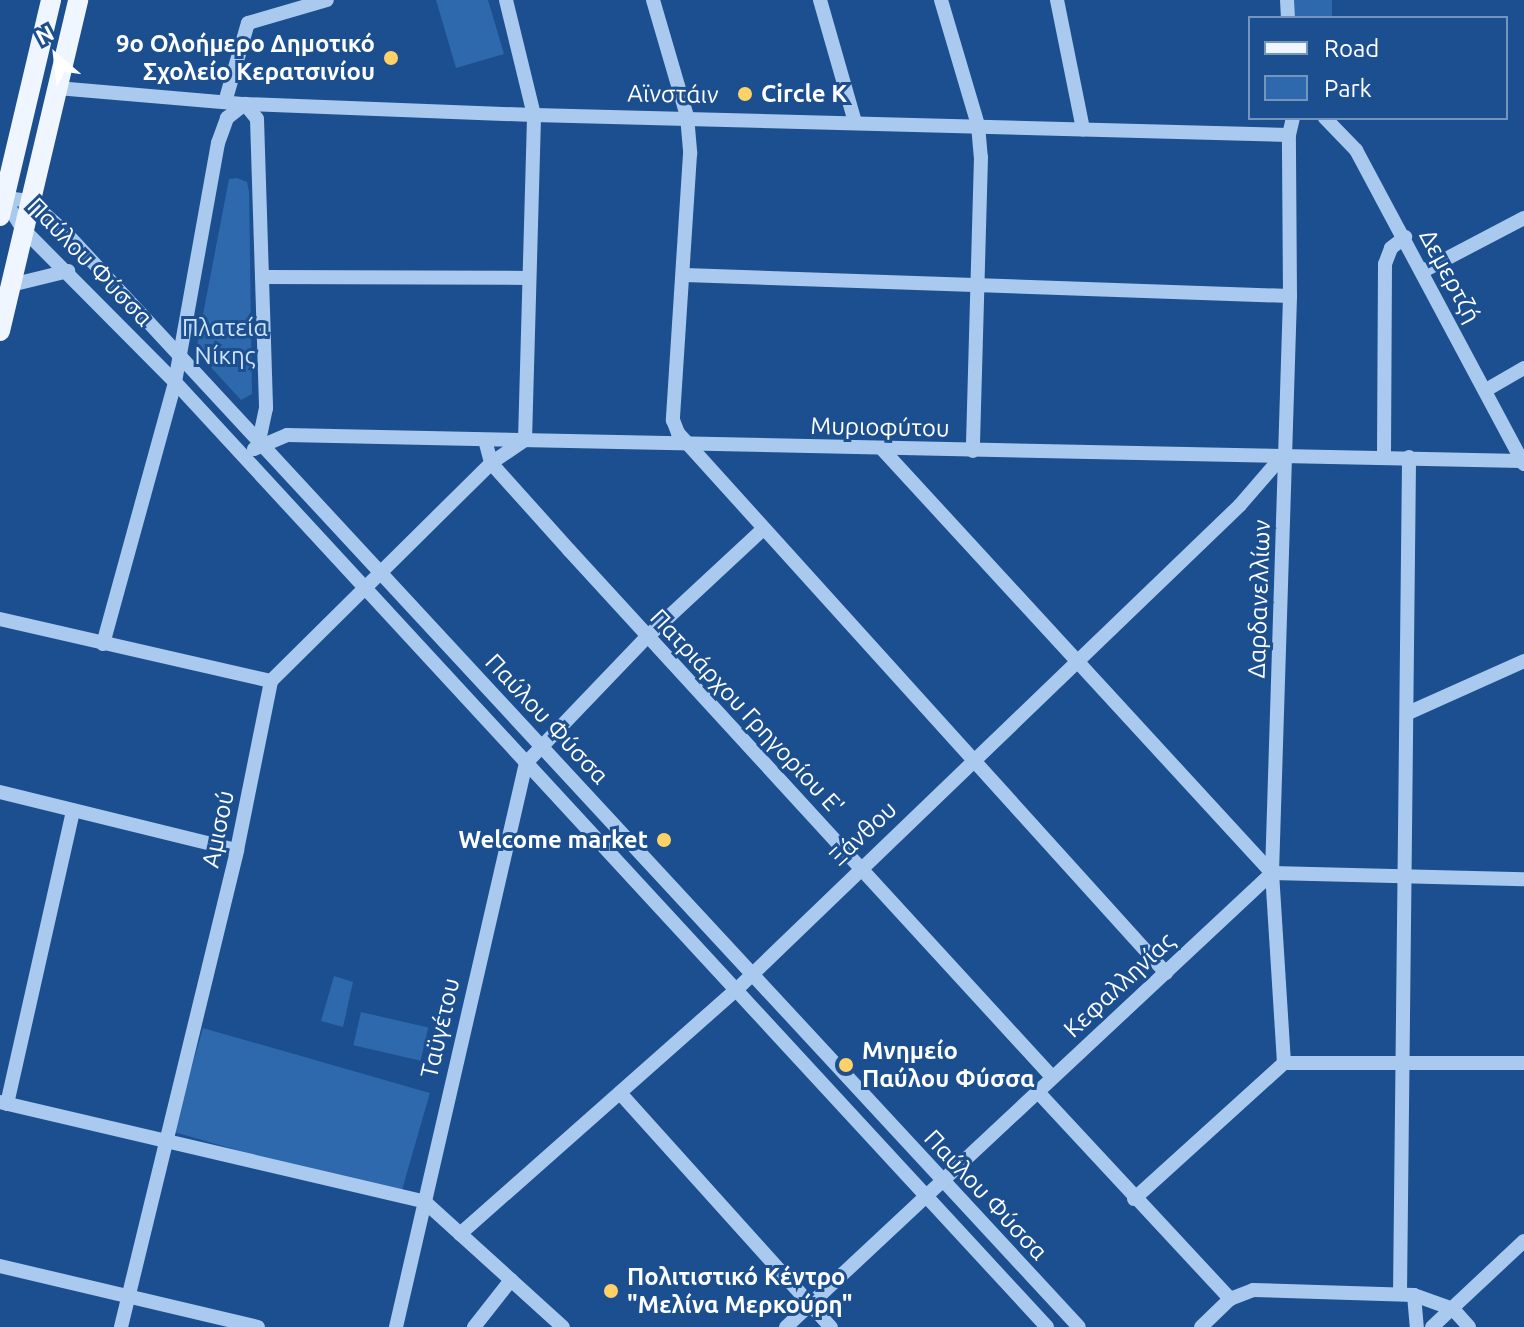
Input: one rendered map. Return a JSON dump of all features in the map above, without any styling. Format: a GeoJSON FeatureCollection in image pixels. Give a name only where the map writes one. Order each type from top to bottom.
{"type":"FeatureCollection","features":[{"type":"Feature","properties":{"kind":"main road"},"geometry":{"type":"LineString","coordinates":[[1,204],[51,0]]}},
{"type":"Feature","properties":{"kind":"main road"},"geometry":{"type":"LineString","coordinates":[[0,331],[78,0]]}},
{"type":"Feature","properties":{"kind":"street"},"geometry":{"type":"LineString","coordinates":[[225,102],[248,23],[327,0]]}},
{"type":"Feature","properties":{"kind":"street"},"geometry":{"type":"LineString","coordinates":[[0,619],[271,681],[491,463],[525,440],[534,115],[506,0]]}},
{"type":"Feature","properties":{"kind":"street"},"geometry":{"type":"LineString","coordinates":[[653,0],[687,116],[685,275],[673,420],[685,444],[1166,973]]}},
{"type":"Feature","properties":{"kind":"street"},"geometry":{"type":"LineString","coordinates":[[820,0],[855,122]]}},
{"type":"Feature","properties":{"kind":"street"},"geometry":{"type":"LineString","coordinates":[[941,0],[978,125],[978,286],[973,451]]}},
{"type":"Feature","properties":{"kind":"street"},"geometry":{"type":"LineString","coordinates":[[1060,1],[1083,129]]}},
{"type":"Feature","properties":{"kind":"street","name":"Αϊνστάιν"},"geometry":{"type":"LineString","coordinates":[[57,88],[245,104],[534,115],[687,116],[1289,135]]}},
{"type":"Feature","properties":{"kind":"street"},"geometry":{"type":"LineString","coordinates":[[103,644],[175,382],[218,143],[227,118],[245,104],[257,119],[266,408],[258,445]]}},
{"type":"Feature","properties":{"kind":"street"},"geometry":{"type":"LineString","coordinates":[[1289,135],[1293,120]]}},
{"type":"Feature","properties":{"kind":"street","name":"Δεμερτζή"},"geometry":{"type":"LineString","coordinates":[[1327,120],[1356,150],[1523,462]]}},
{"type":"Feature","properties":{"kind":"street","name":"Δαρδανελλίων"},"geometry":{"type":"LineString","coordinates":[[1284,1063],[1272,873],[1290,296],[1289,135]]}},
{"type":"Feature","properties":{"kind":"street","name":"Παύλου Φύσσα"},"geometry":{"type":"LineString","coordinates":[[1,204],[30,201],[179,354],[258,445],[541,744],[1079,1327]]}},
{"type":"Feature","properties":{"kind":"street","name":"Παύλου Φύσσα"},"geometry":{"type":"LineString","coordinates":[[1,204],[175,382],[923,1197],[1047,1327]]}},
{"type":"Feature","properties":{"kind":"street"},"geometry":{"type":"LineString","coordinates":[[1423,271],[1524,218]]}},
{"type":"Feature","properties":{"kind":"street"},"geometry":{"type":"LineString","coordinates":[[1384,456],[1385,264],[1391,248],[1405,237]]}},
{"type":"Feature","properties":{"kind":"street"},"geometry":{"type":"LineString","coordinates":[[11,285],[68,271]]}},
{"type":"Feature","properties":{"kind":"street"},"geometry":{"type":"LineString","coordinates":[[685,275],[1290,296]]}},
{"type":"Feature","properties":{"kind":"street"},"geometry":{"type":"LineString","coordinates":[[262,277],[529,278]]}},
{"type":"Feature","properties":{"kind":"street"},"geometry":{"type":"LineString","coordinates":[[1486,390],[1524,368]]}},
{"type":"Feature","properties":{"kind":"street"},"geometry":{"type":"LineString","coordinates":[[175,382],[194,379],[205,384]]}},
{"type":"Feature","properties":{"kind":"street","name":"Μυριοφύτου"},"geometry":{"type":"LineString","coordinates":[[244,458],[258,445],[287,435],[883,450],[1285,453],[1523,462]]}},
{"type":"Feature","properties":{"kind":"street","name":"Πατριάρχου Γρηγορίου Ε'"},"geometry":{"type":"LineString","coordinates":[[485,440],[491,463],[1052,1077]]}},
{"type":"Feature","properties":{"kind":"street"},"geometry":{"type":"LineString","coordinates":[[883,450],[1272,873],[1524,879]]}},
{"type":"Feature","properties":{"kind":"street","name":"Ξάνθου"},"geometry":{"type":"LineString","coordinates":[[460,1234],[734,992],[859,866],[1240,505],[1285,453]]}},
{"type":"Feature","properties":{"kind":"street"},"geometry":{"type":"LineString","coordinates":[[1409,457],[1402,1059],[1407,1295],[1417,1327]]}},
{"type":"Feature","properties":{"kind":"street","name":"Ταϋγέτου"},"geometry":{"type":"LineString","coordinates":[[396,1327],[526,763],[647,637],[762,530]]}},
{"type":"Feature","properties":{"kind":"street"},"geometry":{"type":"LineString","coordinates":[[1408,713],[1524,661]]}},
{"type":"Feature","properties":{"kind":"street","name":"Αμισού"},"geometry":{"type":"LineString","coordinates":[[121,1327],[237,850],[271,681]]}},
{"type":"Feature","properties":{"kind":"street"},"geometry":{"type":"LineString","coordinates":[[0,792],[237,850]]}},
{"type":"Feature","properties":{"kind":"street"},"geometry":{"type":"LineString","coordinates":[[73,810],[3,1103],[164,1144],[425,1202],[563,1327]]}},
{"type":"Feature","properties":{"kind":"street","name":"Κεφαλληνίας"},"geometry":{"type":"LineString","coordinates":[[786,1327],[1272,873]]}},
{"type":"Feature","properties":{"kind":"street"},"geometry":{"type":"LineString","coordinates":[[1134,1199],[1284,1063],[1402,1059],[1524,1063]]}},
{"type":"Feature","properties":{"kind":"street"},"geometry":{"type":"LineString","coordinates":[[1037,1091],[1230,1299]]}},
{"type":"Feature","properties":{"kind":"street"},"geometry":{"type":"LineString","coordinates":[[620,1093],[831,1327]]}},
{"type":"Feature","properties":{"kind":"street"},"geometry":{"type":"LineString","coordinates":[[1432,1327],[1524,1241]]}},
{"type":"Feature","properties":{"kind":"street"},"geometry":{"type":"LineString","coordinates":[[0,1266],[129,1299],[258,1327]]}},
{"type":"Feature","properties":{"kind":"street"},"geometry":{"type":"LineString","coordinates":[[474,1327],[511,1280]]}},
{"type":"Feature","properties":{"kind":"street"},"geometry":{"type":"LineString","coordinates":[[1201,1327],[1230,1299],[1253,1290],[1407,1295],[1453,1309],[1469,1327]]}},
{"type":"Feature","properties":{"kind":"green space"},"geometry":{"type":"Polygon","coordinates":[[[436,0],[488,0],[504,54],[456,68],[436,0]]]}},
{"type":"Feature","properties":{"kind":"green space"},"geometry":{"type":"Polygon","coordinates":[[[1293,0],[1332,0],[1332,16],[1293,16],[1293,0]]]}},
{"type":"Feature","properties":{"kind":"green space","name":"Πλατεία Νίκης"},"geometry":{"type":"Polygon","coordinates":[[[229,179],[247,182],[249,192],[252,394],[241,400],[196,351],[229,179]]]}},
{"type":"Feature","properties":{"kind":"green space"},"geometry":{"type":"Polygon","coordinates":[[[334,976],[353,982],[343,1027],[321,1021],[334,976]]]}},
{"type":"Feature","properties":{"kind":"green space"},"geometry":{"type":"Polygon","coordinates":[[[361,1012],[428,1028],[421,1061],[353,1045],[361,1012]]]}},
{"type":"Feature","properties":{"kind":"green space"},"geometry":{"type":"Polygon","coordinates":[[[203,1028],[430,1093],[400,1197],[173,1132],[203,1028]]]}},
{"type":"Feature","properties":{"kind":"place","name":"9ο Ολοήμερο Δημοτικό Σχολείο Κερατσινίου"},"geometry":{"type":"Point","coordinates":[391,58]}},
{"type":"Feature","properties":{"kind":"place","name":"Circle K"},"geometry":{"type":"Point","coordinates":[745,94]}},
{"type":"Feature","properties":{"kind":"place","name":"Welcome market"},"geometry":{"type":"Point","coordinates":[664,840]}},
{"type":"Feature","properties":{"kind":"place","name":"Μνημείο Παύλου Φύσσα"},"geometry":{"type":"Point","coordinates":[846,1065]}},
{"type":"Feature","properties":{"kind":"place","name":"Πολιτιστικό Κέντρο \"Μελίνα Μερκούρη\""},"geometry":{"type":"Point","coordinates":[611,1291]}}]}
